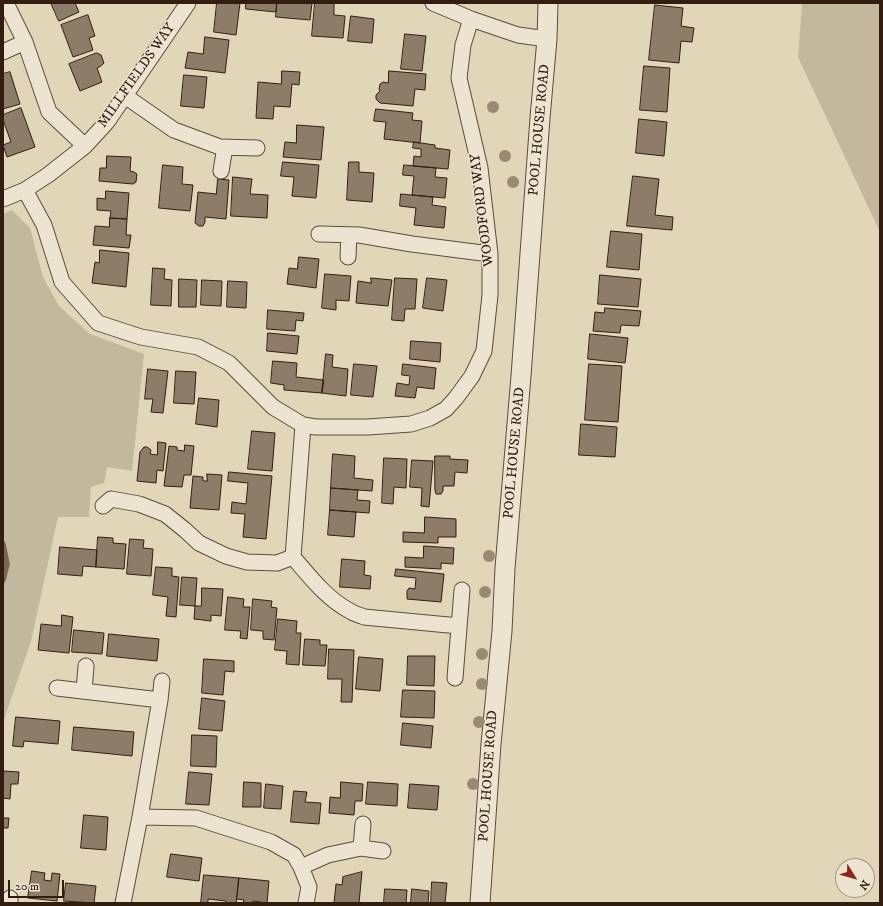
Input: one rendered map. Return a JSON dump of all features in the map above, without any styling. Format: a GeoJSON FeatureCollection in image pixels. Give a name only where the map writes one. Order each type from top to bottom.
{"type":"FeatureCollection","features":[{"type":"Feature","properties":{"kind":"street"},"geometry":{"type":"LineString","coordinates":[[6,3],[25,42],[49,112],[85,146]]}},
{"type":"Feature","properties":{"kind":"street","name":"MILLFIELDS WAY"},"geometry":{"type":"LineString","coordinates":[[3,199],[25,190],[48,175],[85,146],[107,122],[188,3]]}},
{"type":"Feature","properties":{"kind":"street"},"geometry":{"type":"LineString","coordinates":[[433,3],[471,19],[518,35],[547,39]]}},
{"type":"Feature","properties":{"kind":"street","name":"POOL HOUSE ROAD"},"geometry":{"type":"LineString","coordinates":[[480,903],[491,744],[502,631],[505,568],[547,39],[548,3]]}},
{"type":"Feature","properties":{"kind":"street","name":"WOODFORD WAY"},"geometry":{"type":"LineString","coordinates":[[25,190],[44,225],[62,282],[98,323],[141,337],[198,347],[229,363],[273,407],[303,425],[316,427],[361,427],[411,424],[430,418],[446,409],[472,376],[484,351],[490,295],[490,254],[480,168],[459,78],[463,45],[471,19]]}},
{"type":"Feature","properties":{"kind":"street"},"geometry":{"type":"LineString","coordinates":[[3,52],[25,42]]}},
{"type":"Feature","properties":{"kind":"street"},"geometry":{"type":"LineString","coordinates":[[125,96],[174,130],[220,147],[257,148]]}},
{"type":"Feature","properties":{"kind":"street"},"geometry":{"type":"LineString","coordinates":[[221,171],[225,147]]}},
{"type":"Feature","properties":{"kind":"street"},"geometry":{"type":"LineString","coordinates":[[319,234],[359,235],[412,244],[490,254]]}},
{"type":"Feature","properties":{"kind":"street"},"geometry":{"type":"LineString","coordinates":[[348,257],[349,235]]}},
{"type":"Feature","properties":{"kind":"street"},"geometry":{"type":"LineString","coordinates":[[303,425],[293,557],[326,594],[350,612],[364,617],[459,626]]}},
{"type":"Feature","properties":{"kind":"street"},"geometry":{"type":"LineString","coordinates":[[103,506],[111,499],[139,504],[165,514],[199,543],[226,556],[247,562],[277,563],[293,557]]}},
{"type":"Feature","properties":{"kind":"street"},"geometry":{"type":"LineString","coordinates":[[455,678],[462,590]]}},
{"type":"Feature","properties":{"kind":"street"},"geometry":{"type":"LineString","coordinates":[[84,691],[86,666]]}},
{"type":"Feature","properties":{"kind":"street"},"geometry":{"type":"LineString","coordinates":[[123,903],[140,817],[162,681]]}},
{"type":"Feature","properties":{"kind":"street"},"geometry":{"type":"LineString","coordinates":[[57,688],[160,700]]}},
{"type":"Feature","properties":{"kind":"street"},"geometry":{"type":"LineString","coordinates":[[140,817],[196,818],[271,842],[294,855],[301,867],[309,887],[306,903]]}},
{"type":"Feature","properties":{"kind":"street"},"geometry":{"type":"LineString","coordinates":[[361,848],[363,824]]}},
{"type":"Feature","properties":{"kind":"street"},"geometry":{"type":"LineString","coordinates":[[301,867],[328,855],[361,848],[384,851]]}},
{"type":"Feature","properties":{"kind":"shaded area"},"geometry":{"type":"Polygon","coordinates":[[[802,3],[880,3],[880,232],[798,57],[802,3]]]}},
{"type":"Feature","properties":{"kind":"shaded area"},"geometry":{"type":"Polygon","coordinates":[[[12,210],[30,228],[43,277],[59,306],[90,334],[144,354],[132,471],[107,467],[104,483],[91,487],[89,517],[58,517],[31,641],[3,722],[3,214],[12,210]]]}},
{"type":"Feature","properties":{"kind":"building"},"geometry":{"type":"Polygon","coordinates":[[[51,3],[75,3],[79,12],[59,21],[51,3]]]}},
{"type":"Feature","properties":{"kind":"building"},"geometry":{"type":"Polygon","coordinates":[[[217,3],[240,3],[236,35],[214,32],[217,3]]]}},
{"type":"Feature","properties":{"kind":"building"},"geometry":{"type":"Polygon","coordinates":[[[246,3],[277,3],[276,12],[246,9],[246,3]]]}},
{"type":"Feature","properties":{"kind":"building"},"geometry":{"type":"Polygon","coordinates":[[[277,3],[312,3],[310,20],[276,17],[277,3]]]}},
{"type":"Feature","properties":{"kind":"building"},"geometry":{"type":"Polygon","coordinates":[[[315,3],[334,3],[334,15],[345,16],[343,38],[312,36],[315,3]]]}},
{"type":"Feature","properties":{"kind":"building"},"geometry":{"type":"Polygon","coordinates":[[[655,5],[683,8],[681,26],[694,28],[692,42],[681,41],[679,63],[649,60],[655,5]]]}},
{"type":"Feature","properties":{"kind":"building"},"geometry":{"type":"Polygon","coordinates":[[[88,15],[95,36],[89,38],[93,50],[73,57],[61,25],[88,15]]]}},
{"type":"Feature","properties":{"kind":"building"},"geometry":{"type":"Polygon","coordinates":[[[351,16],[374,19],[372,43],[348,41],[351,16]]]}},
{"type":"Feature","properties":{"kind":"building"},"geometry":{"type":"Polygon","coordinates":[[[405,34],[426,36],[422,71],[401,69],[405,34]]]}},
{"type":"Feature","properties":{"kind":"building"},"geometry":{"type":"Polygon","coordinates":[[[205,37],[229,40],[225,73],[185,68],[188,52],[203,54],[205,37]]]}},
{"type":"Feature","properties":{"kind":"building"},"geometry":{"type":"Polygon","coordinates":[[[97,53],[101,55],[104,63],[97,68],[102,82],[80,91],[69,64],[97,53]]]}},
{"type":"Feature","properties":{"kind":"building"},"geometry":{"type":"Polygon","coordinates":[[[644,66],[670,68],[667,112],[640,110],[644,66]]]}},
{"type":"Feature","properties":{"kind":"building"},"geometry":{"type":"Polygon","coordinates":[[[282,71],[300,72],[299,85],[292,84],[290,107],[274,106],[273,119],[256,118],[258,82],[281,84],[282,71]]]}},
{"type":"Feature","properties":{"kind":"building"},"geometry":{"type":"Polygon","coordinates":[[[389,71],[426,74],[425,90],[415,89],[413,106],[380,103],[376,99],[376,95],[380,91],[380,84],[383,82],[388,83],[389,71]]]}},
{"type":"Feature","properties":{"kind":"building"},"geometry":{"type":"Polygon","coordinates":[[[10,72],[20,104],[3,109],[3,74],[10,72]]]}},
{"type":"Feature","properties":{"kind":"building"},"geometry":{"type":"Polygon","coordinates":[[[184,75],[207,77],[204,108],[181,106],[184,75]]]}},
{"type":"Feature","properties":{"kind":"building"},"geometry":{"type":"Polygon","coordinates":[[[21,108],[35,147],[7,157],[3,145],[11,142],[3,120],[3,115],[21,108]]]}},
{"type":"Feature","properties":{"kind":"building"},"geometry":{"type":"Polygon","coordinates":[[[376,109],[413,113],[412,120],[422,121],[420,143],[384,139],[386,122],[374,121],[376,109]]]}},
{"type":"Feature","properties":{"kind":"building"},"geometry":{"type":"Polygon","coordinates":[[[639,119],[667,122],[664,156],[636,153],[639,119]]]}},
{"type":"Feature","properties":{"kind":"building"},"geometry":{"type":"Polygon","coordinates":[[[297,125],[324,127],[321,160],[283,157],[285,142],[296,143],[297,125]]]}},
{"type":"Feature","properties":{"kind":"building"},"geometry":{"type":"Polygon","coordinates":[[[414,142],[435,145],[435,148],[450,150],[448,169],[413,166],[414,156],[421,157],[421,149],[413,148],[414,142]]]}},
{"type":"Feature","properties":{"kind":"building"},"geometry":{"type":"Polygon","coordinates":[[[107,156],[131,157],[130,171],[137,174],[136,182],[133,184],[99,181],[100,168],[106,168],[107,156]]]}},
{"type":"Feature","properties":{"kind":"building"},"geometry":{"type":"Polygon","coordinates":[[[283,162],[319,165],[316,198],[292,196],[294,177],[281,176],[283,162]]]}},
{"type":"Feature","properties":{"kind":"building"},"geometry":{"type":"Polygon","coordinates":[[[349,162],[359,162],[359,172],[374,173],[372,202],[347,200],[349,162]]]}},
{"type":"Feature","properties":{"kind":"building"},"geometry":{"type":"Polygon","coordinates":[[[163,165],[183,167],[182,184],[193,185],[190,211],[159,208],[163,165]]]}},
{"type":"Feature","properties":{"kind":"building"},"geometry":{"type":"Polygon","coordinates":[[[404,165],[436,168],[435,177],[447,178],[445,198],[412,195],[414,176],[403,175],[404,165]]]}},
{"type":"Feature","properties":{"kind":"building"},"geometry":{"type":"Polygon","coordinates":[[[633,176],[659,179],[655,215],[673,217],[672,230],[627,226],[633,176]]]}},
{"type":"Feature","properties":{"kind":"building"},"geometry":{"type":"Polygon","coordinates":[[[233,177],[252,179],[250,194],[268,195],[267,218],[231,216],[233,177]]]}},
{"type":"Feature","properties":{"kind":"building"},"geometry":{"type":"Polygon","coordinates":[[[218,179],[229,180],[226,219],[205,217],[203,226],[199,226],[195,223],[198,192],[216,194],[218,179]]]}},
{"type":"Feature","properties":{"kind":"building"},"geometry":{"type":"Polygon","coordinates":[[[106,191],[129,193],[127,219],[110,218],[111,211],[97,210],[97,198],[105,199],[106,191]]]}},
{"type":"Feature","properties":{"kind":"building"},"geometry":{"type":"Polygon","coordinates":[[[401,194],[433,197],[432,205],[446,207],[444,228],[414,225],[416,208],[400,206],[401,194]]]}},
{"type":"Feature","properties":{"kind":"building"},"geometry":{"type":"Polygon","coordinates":[[[110,218],[127,219],[126,235],[131,235],[129,248],[93,245],[95,226],[109,227],[110,218]]]}},
{"type":"Feature","properties":{"kind":"building"},"geometry":{"type":"Polygon","coordinates":[[[611,231],[642,234],[639,270],[607,267],[611,231]]]}},
{"type":"Feature","properties":{"kind":"building"},"geometry":{"type":"Polygon","coordinates":[[[100,250],[129,253],[126,287],[92,283],[95,262],[99,263],[100,250]]]}},
{"type":"Feature","properties":{"kind":"building"},"geometry":{"type":"Polygon","coordinates":[[[299,257],[319,259],[316,288],[287,284],[289,268],[297,269],[299,257]]]}},
{"type":"Feature","properties":{"kind":"building"},"geometry":{"type":"Polygon","coordinates":[[[153,268],[165,269],[164,279],[172,280],[171,306],[151,305],[153,268]]]}},
{"type":"Feature","properties":{"kind":"building"},"geometry":{"type":"Polygon","coordinates":[[[325,274],[351,276],[349,301],[336,300],[336,310],[322,308],[325,274]]]}},
{"type":"Feature","properties":{"kind":"building"},"geometry":{"type":"Polygon","coordinates":[[[600,275],[641,279],[638,307],[598,304],[600,275]]]}},
{"type":"Feature","properties":{"kind":"building"},"geometry":{"type":"Polygon","coordinates":[[[371,278],[392,280],[388,306],[356,303],[358,281],[371,283],[371,278]]]}},
{"type":"Feature","properties":{"kind":"building"},"geometry":{"type":"Polygon","coordinates":[[[395,278],[417,279],[415,309],[405,309],[404,321],[392,320],[395,278]]]}},
{"type":"Feature","properties":{"kind":"building"},"geometry":{"type":"Polygon","coordinates":[[[427,278],[447,280],[443,311],[423,308],[427,278]]]}},
{"type":"Feature","properties":{"kind":"building"},"geometry":{"type":"Polygon","coordinates":[[[179,279],[197,280],[196,307],[179,307],[179,279]]]}},
{"type":"Feature","properties":{"kind":"building"},"geometry":{"type":"Polygon","coordinates":[[[202,280],[222,281],[221,306],[201,305],[202,280]]]}},
{"type":"Feature","properties":{"kind":"building"},"geometry":{"type":"Polygon","coordinates":[[[228,281],[247,282],[246,308],[227,307],[228,281]]]}},
{"type":"Feature","properties":{"kind":"building"},"geometry":{"type":"Polygon","coordinates":[[[605,308],[641,311],[639,326],[621,325],[620,333],[593,331],[595,312],[604,313],[605,308]]]}},
{"type":"Feature","properties":{"kind":"building"},"geometry":{"type":"Polygon","coordinates":[[[268,310],[304,313],[303,321],[296,320],[295,331],[267,329],[268,310]]]}},
{"type":"Feature","properties":{"kind":"building"},"geometry":{"type":"Polygon","coordinates":[[[268,333],[299,336],[297,354],[267,351],[268,333]]]}},
{"type":"Feature","properties":{"kind":"building"},"geometry":{"type":"Polygon","coordinates":[[[590,334],[628,338],[625,363],[588,359],[590,334]]]}},
{"type":"Feature","properties":{"kind":"building"},"geometry":{"type":"Polygon","coordinates":[[[411,341],[441,343],[440,362],[410,359],[411,341]]]}},
{"type":"Feature","properties":{"kind":"building"},"geometry":{"type":"Polygon","coordinates":[[[326,354],[333,355],[332,367],[348,369],[346,396],[322,393],[326,354]]]}},
{"type":"Feature","properties":{"kind":"building"},"geometry":{"type":"Polygon","coordinates":[[[273,361],[297,363],[296,377],[324,380],[322,393],[284,390],[284,385],[271,383],[273,361]]]}},
{"type":"Feature","properties":{"kind":"building"},"geometry":{"type":"Polygon","coordinates":[[[354,364],[377,366],[373,397],[351,395],[354,364]]]}},
{"type":"Feature","properties":{"kind":"building"},"geometry":{"type":"Polygon","coordinates":[[[403,364],[436,368],[434,389],[417,387],[415,398],[395,396],[397,383],[409,385],[410,376],[402,375],[403,364]]]}},
{"type":"Feature","properties":{"kind":"building"},"geometry":{"type":"Polygon","coordinates":[[[589,364],[622,366],[618,422],[585,420],[589,364]]]}},
{"type":"Feature","properties":{"kind":"building"},"geometry":{"type":"Polygon","coordinates":[[[148,369],[168,371],[163,413],[151,412],[153,399],[145,399],[148,369]]]}},
{"type":"Feature","properties":{"kind":"building"},"geometry":{"type":"Polygon","coordinates":[[[176,371],[196,372],[194,404],[174,403],[176,371]]]}},
{"type":"Feature","properties":{"kind":"building"},"geometry":{"type":"Polygon","coordinates":[[[199,398],[219,400],[217,427],[196,424],[199,398]]]}},
{"type":"Feature","properties":{"kind":"building"},"geometry":{"type":"Polygon","coordinates":[[[581,424],[617,427],[615,457],[579,455],[581,424]]]}},
{"type":"Feature","properties":{"kind":"building"},"geometry":{"type":"Polygon","coordinates":[[[252,431],[275,433],[272,471],[248,469],[252,431]]]}},
{"type":"Feature","properties":{"kind":"building"},"geometry":{"type":"Polygon","coordinates":[[[158,442],[166,443],[163,471],[157,470],[156,483],[137,481],[140,452],[144,447],[147,447],[151,450],[150,454],[157,455],[158,442]]]}},
{"type":"Feature","properties":{"kind":"building"},"geometry":{"type":"Polygon","coordinates":[[[185,445],[194,446],[191,475],[184,475],[182,487],[164,486],[169,446],[177,447],[177,450],[184,451],[185,445]]]}},
{"type":"Feature","properties":{"kind":"building"},"geometry":{"type":"Polygon","coordinates":[[[333,454],[355,456],[354,478],[373,480],[372,491],[331,488],[333,454]]]}},
{"type":"Feature","properties":{"kind":"building"},"geometry":{"type":"Polygon","coordinates":[[[435,456],[450,456],[450,459],[468,460],[467,473],[455,472],[454,486],[443,486],[443,491],[441,494],[436,494],[435,490],[435,456]]]}},
{"type":"Feature","properties":{"kind":"building"},"geometry":{"type":"Polygon","coordinates":[[[384,458],[407,459],[406,488],[394,487],[393,504],[382,503],[384,458]]]}},
{"type":"Feature","properties":{"kind":"building"},"geometry":{"type":"Polygon","coordinates":[[[412,460],[433,461],[429,507],[421,506],[422,488],[410,487],[412,460]]]}},
{"type":"Feature","properties":{"kind":"building"},"geometry":{"type":"Polygon","coordinates":[[[229,472],[272,476],[266,539],[243,537],[245,514],[231,513],[232,502],[246,504],[248,483],[228,481],[229,472]]]}},
{"type":"Feature","properties":{"kind":"building"},"geometry":{"type":"Polygon","coordinates":[[[207,474],[222,475],[219,510],[190,508],[193,476],[203,477],[203,481],[207,481],[207,474]]]}},
{"type":"Feature","properties":{"kind":"building"},"geometry":{"type":"Polygon","coordinates":[[[331,488],[358,490],[357,500],[370,501],[369,513],[330,510],[331,488]]]}},
{"type":"Feature","properties":{"kind":"building"},"geometry":{"type":"Polygon","coordinates":[[[330,510],[356,512],[354,537],[328,535],[330,510]]]}},
{"type":"Feature","properties":{"kind":"building"},"geometry":{"type":"Polygon","coordinates":[[[425,517],[456,519],[456,537],[438,537],[438,543],[403,542],[403,532],[424,533],[425,517]]]}},
{"type":"Feature","properties":{"kind":"building"},"geometry":{"type":"Polygon","coordinates":[[[98,537],[113,538],[113,543],[126,544],[124,569],[96,567],[98,537]]]}},
{"type":"Feature","properties":{"kind":"building"},"geometry":{"type":"Polygon","coordinates":[[[130,539],[144,540],[143,548],[153,549],[151,576],[127,574],[130,539]]]}},
{"type":"Feature","properties":{"kind":"building"},"geometry":{"type":"Polygon","coordinates":[[[424,546],[454,548],[453,564],[441,563],[441,569],[405,567],[405,557],[423,558],[424,546]]]}},
{"type":"Feature","properties":{"kind":"building"},"geometry":{"type":"Polygon","coordinates":[[[60,547],[97,550],[96,567],[83,566],[82,576],[58,574],[60,547]]]}},
{"type":"Feature","properties":{"kind":"building"},"geometry":{"type":"Polygon","coordinates":[[[342,559],[365,561],[364,575],[371,576],[370,589],[340,587],[342,559]]]}},
{"type":"Feature","properties":{"kind":"building"},"geometry":{"type":"Polygon","coordinates":[[[156,567],[172,568],[172,576],[179,577],[176,617],[166,616],[168,597],[153,595],[156,567]]]}},
{"type":"Feature","properties":{"kind":"building"},"geometry":{"type":"Polygon","coordinates":[[[396,569],[444,574],[441,602],[407,599],[407,591],[409,588],[415,589],[416,578],[395,576],[396,569]]]}},
{"type":"Feature","properties":{"kind":"building"},"geometry":{"type":"Polygon","coordinates":[[[182,577],[197,578],[195,606],[180,605],[182,577]]]}},
{"type":"Feature","properties":{"kind":"building"},"geometry":{"type":"Polygon","coordinates":[[[202,588],[223,589],[221,616],[211,615],[211,621],[194,619],[195,606],[201,606],[202,588]]]}},
{"type":"Feature","properties":{"kind":"building"},"geometry":{"type":"Polygon","coordinates":[[[228,597],[244,599],[243,607],[250,607],[247,639],[240,638],[241,631],[225,630],[228,597]]]}},
{"type":"Feature","properties":{"kind":"building"},"geometry":{"type":"Polygon","coordinates":[[[253,599],[272,601],[271,607],[277,608],[274,640],[263,639],[263,631],[251,630],[253,599]]]}},
{"type":"Feature","properties":{"kind":"building"},"geometry":{"type":"Polygon","coordinates":[[[62,615],[73,617],[69,653],[38,650],[41,624],[61,626],[62,615]]]}},
{"type":"Feature","properties":{"kind":"building"},"geometry":{"type":"Polygon","coordinates":[[[278,619],[297,621],[296,633],[301,633],[299,665],[286,664],[287,651],[275,650],[278,619]]]}},
{"type":"Feature","properties":{"kind":"building"},"geometry":{"type":"Polygon","coordinates":[[[74,630],[104,633],[102,654],[72,652],[74,630]]]}},
{"type":"Feature","properties":{"kind":"building"},"geometry":{"type":"Polygon","coordinates":[[[109,634],[159,639],[157,661],[107,656],[109,634]]]}},
{"type":"Feature","properties":{"kind":"building"},"geometry":{"type":"Polygon","coordinates":[[[305,639],[320,640],[320,645],[327,645],[325,666],[303,665],[305,639]]]}},
{"type":"Feature","properties":{"kind":"building"},"geometry":{"type":"Polygon","coordinates":[[[329,649],[354,650],[352,702],[341,702],[342,679],[328,679],[329,649]]]}},
{"type":"Feature","properties":{"kind":"building"},"geometry":{"type":"Polygon","coordinates":[[[408,656],[435,656],[434,686],[407,685],[408,656]]]}},
{"type":"Feature","properties":{"kind":"building"},"geometry":{"type":"Polygon","coordinates":[[[359,657],[383,659],[380,691],[356,689],[359,657]]]}},
{"type":"Feature","properties":{"kind":"building"},"geometry":{"type":"Polygon","coordinates":[[[204,659],[234,661],[234,672],[225,671],[223,695],[202,693],[204,659]]]}},
{"type":"Feature","properties":{"kind":"building"},"geometry":{"type":"Polygon","coordinates":[[[403,690],[435,691],[434,718],[401,717],[403,690]]]}},
{"type":"Feature","properties":{"kind":"building"},"geometry":{"type":"Polygon","coordinates":[[[202,698],[225,701],[222,731],[199,729],[202,698]]]}},
{"type":"Feature","properties":{"kind":"building"},"geometry":{"type":"Polygon","coordinates":[[[16,717],[60,721],[58,744],[24,741],[23,747],[13,746],[16,717]]]}},
{"type":"Feature","properties":{"kind":"building"},"geometry":{"type":"Polygon","coordinates":[[[403,723],[433,726],[431,748],[401,745],[403,723]]]}},
{"type":"Feature","properties":{"kind":"building"},"geometry":{"type":"Polygon","coordinates":[[[74,727],[134,732],[132,756],[72,750],[74,727]]]}},
{"type":"Feature","properties":{"kind":"building"},"geometry":{"type":"Polygon","coordinates":[[[192,735],[217,736],[216,767],[191,766],[192,735]]]}},
{"type":"Feature","properties":{"kind":"building"},"geometry":{"type":"Polygon","coordinates":[[[3,771],[19,772],[18,784],[11,784],[10,799],[3,798],[3,771]]]}},
{"type":"Feature","properties":{"kind":"building"},"geometry":{"type":"Polygon","coordinates":[[[189,772],[212,774],[209,805],[186,804],[189,772]]]}},
{"type":"Feature","properties":{"kind":"building"},"geometry":{"type":"Polygon","coordinates":[[[244,782],[261,783],[261,807],[243,807],[244,782]]]}},
{"type":"Feature","properties":{"kind":"building"},"geometry":{"type":"Polygon","coordinates":[[[341,782],[363,784],[362,801],[355,801],[354,815],[329,813],[330,797],[340,798],[341,782]]]}},
{"type":"Feature","properties":{"kind":"building"},"geometry":{"type":"Polygon","coordinates":[[[368,782],[398,784],[397,806],[366,804],[368,782]]]}},
{"type":"Feature","properties":{"kind":"building"},"geometry":{"type":"Polygon","coordinates":[[[266,784],[283,786],[281,809],[264,808],[266,784]]]}},
{"type":"Feature","properties":{"kind":"building"},"geometry":{"type":"Polygon","coordinates":[[[410,784],[439,786],[437,810],[408,808],[410,784]]]}},
{"type":"Feature","properties":{"kind":"building"},"geometry":{"type":"Polygon","coordinates":[[[294,791],[307,792],[305,802],[321,803],[319,824],[291,822],[294,791]]]}},
{"type":"Feature","properties":{"kind":"building"},"geometry":{"type":"Polygon","coordinates":[[[84,815],[108,817],[106,850],[81,848],[84,815]]]}},
{"type":"Feature","properties":{"kind":"building"},"geometry":{"type":"Polygon","coordinates":[[[3,818],[9,818],[8,828],[3,828],[3,818]]]}},
{"type":"Feature","properties":{"kind":"building"},"geometry":{"type":"Polygon","coordinates":[[[171,854],[202,858],[199,881],[167,877],[171,854]]]}},
{"type":"Feature","properties":{"kind":"building"},"geometry":{"type":"Polygon","coordinates":[[[32,871],[45,873],[44,880],[51,881],[52,873],[60,874],[57,901],[28,898],[32,871]]]}},
{"type":"Feature","properties":{"kind":"building"},"geometry":{"type":"Polygon","coordinates":[[[362,872],[359,903],[334,903],[336,884],[342,885],[343,877],[362,872]]]}},
{"type":"Feature","properties":{"kind":"building"},"geometry":{"type":"Polygon","coordinates":[[[204,875],[239,878],[236,903],[226,903],[226,901],[208,899],[208,903],[201,903],[204,875]]]}},
{"type":"Feature","properties":{"kind":"building"},"geometry":{"type":"Polygon","coordinates":[[[239,878],[269,881],[267,903],[253,901],[253,903],[243,903],[244,900],[237,899],[239,878]]]}},
{"type":"Feature","properties":{"kind":"building"},"geometry":{"type":"Polygon","coordinates":[[[432,882],[447,883],[445,903],[431,903],[432,882]]]}},
{"type":"Feature","properties":{"kind":"building"},"geometry":{"type":"Polygon","coordinates":[[[66,883],[96,886],[94,903],[64,901],[66,883]]]}},
{"type":"Feature","properties":{"kind":"building"},"geometry":{"type":"Polygon","coordinates":[[[385,889],[407,890],[406,903],[384,903],[385,889]]]}},
{"type":"Feature","properties":{"kind":"building"},"geometry":{"type":"Polygon","coordinates":[[[412,889],[429,891],[428,903],[411,903],[412,889]]]}},
{"type":"Feature","properties":{"kind":"waterway"},"geometry":{"type":"LineString","coordinates":[[3,544],[7,564],[3,580]]}}]}
